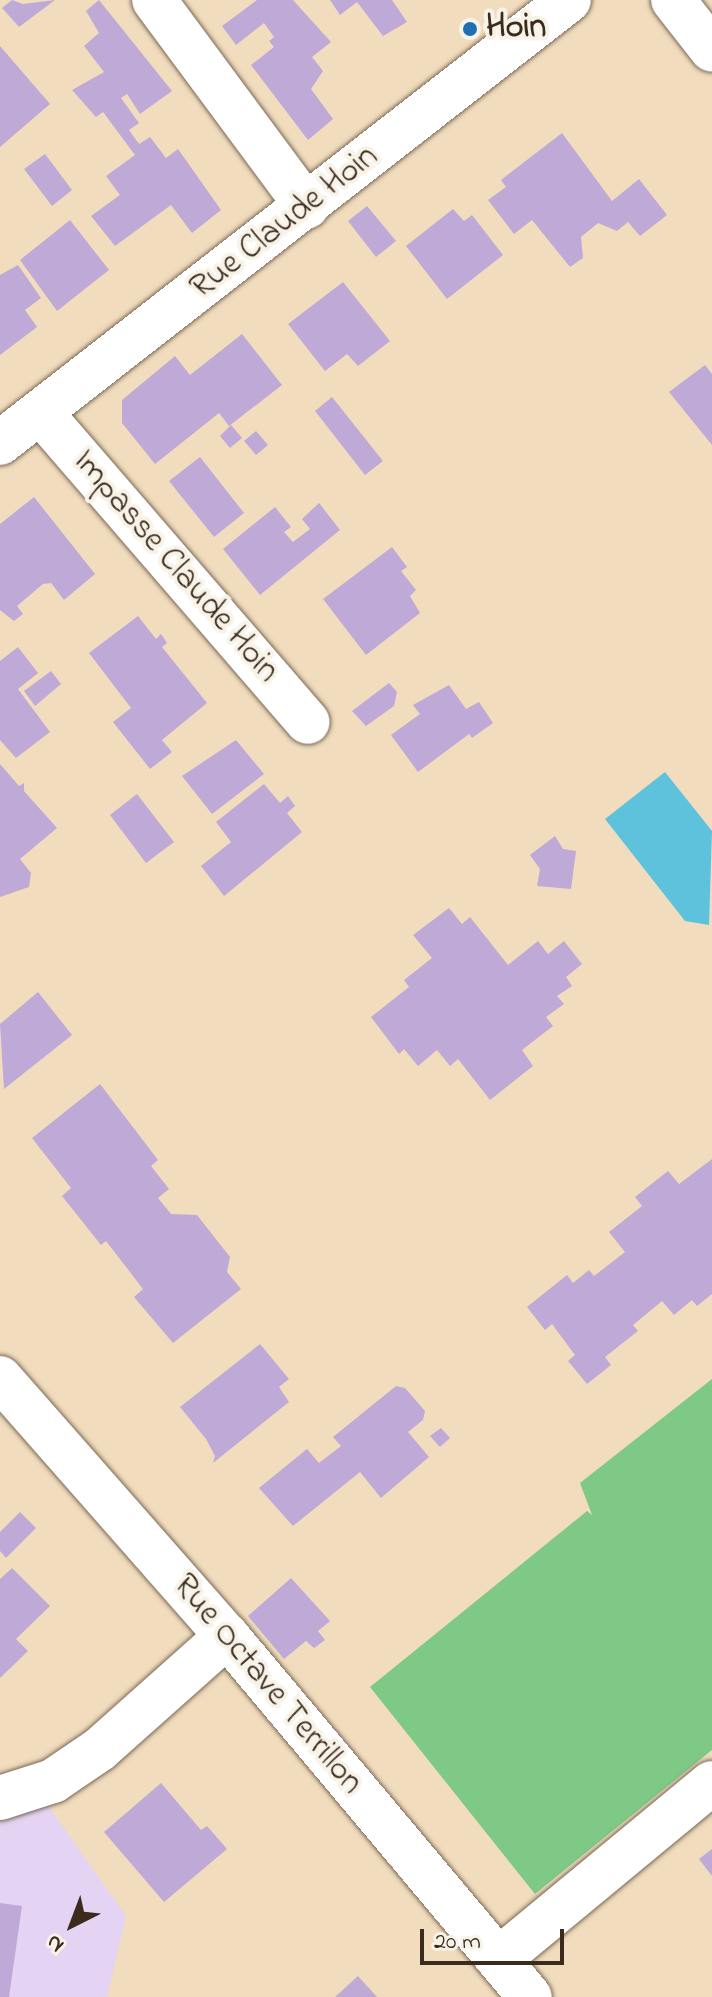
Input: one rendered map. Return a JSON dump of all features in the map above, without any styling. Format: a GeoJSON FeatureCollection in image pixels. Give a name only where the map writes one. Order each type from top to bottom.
{"type":"FeatureCollection","features":[{"type":"Feature","properties":{"kind":"street"},"geometry":{"type":"LineString","coordinates":[[154,0],[307,207]]}},
{"type":"Feature","properties":{"kind":"street","name":"Rue Claude Hoin"},"geometry":{"type":"LineString","coordinates":[[0,443],[569,0]]}},
{"type":"Feature","properties":{"kind":"street"},"geometry":{"type":"LineString","coordinates":[[673,0],[712,50]]}},
{"type":"Feature","properties":{"kind":"street","name":"Impasse Claude Hoin"},"geometry":{"type":"LineString","coordinates":[[41,413],[308,722]]}},
{"type":"Feature","properties":{"kind":"street","name":"Rue Octave Terrillon"},"geometry":{"type":"LineString","coordinates":[[0,1378],[227,1636],[530,1997]]}},
{"type":"Feature","properties":{"kind":"street"},"geometry":{"type":"LineString","coordinates":[[0,1798],[53,1781],[100,1749],[227,1636]]}},
{"type":"Feature","properties":{"kind":"street"},"geometry":{"type":"LineString","coordinates":[[499,1959],[712,1783]]}},
{"type":"Feature","properties":{"kind":"shaded area"},"geometry":{"type":"Polygon","coordinates":[[[42,1797],[126,1916],[107,1997],[0,1997],[0,1811],[42,1797]]]}},
{"type":"Feature","properties":{"kind":"green space"},"geometry":{"type":"Polygon","coordinates":[[[712,1379],[712,1750],[535,1894],[370,1687],[587,1511],[592,1515],[580,1483],[712,1379]]]}},
{"type":"Feature","properties":{"kind":"water"},"geometry":{"type":"Polygon","coordinates":[[[665,772],[712,831],[709,925],[685,921],[605,819],[665,772]]]}},
{"type":"Feature","properties":{"kind":"building"},"geometry":{"type":"Polygon","coordinates":[[[12,0],[23,4],[55,0],[19,27],[2,8],[12,0]]]}},
{"type":"Feature","properties":{"kind":"building"},"geometry":{"type":"Polygon","coordinates":[[[99,0],[172,91],[140,114],[127,94],[121,98],[139,123],[129,130],[139,144],[150,137],[166,158],[178,149],[221,210],[192,233],[171,205],[115,246],[91,216],[120,195],[106,176],[135,155],[103,112],[96,117],[72,90],[104,72],[84,46],[99,33],[86,11],[99,0]]]}},
{"type":"Feature","properties":{"kind":"building"},"geometry":{"type":"Polygon","coordinates":[[[257,0],[293,0],[331,42],[312,57],[323,71],[311,89],[333,119],[308,140],[251,65],[274,47],[269,41],[274,37],[264,23],[236,45],[222,26],[257,0]]]}},
{"type":"Feature","properties":{"kind":"building"},"geometry":{"type":"Polygon","coordinates":[[[330,0],[392,0],[407,22],[383,36],[357,2],[340,15],[330,0]]]}},
{"type":"Feature","properties":{"kind":"building"},"geometry":{"type":"Polygon","coordinates":[[[0,46],[50,104],[0,147],[0,46]]]}},
{"type":"Feature","properties":{"kind":"building"},"geometry":{"type":"Polygon","coordinates":[[[562,133],[612,201],[639,179],[667,215],[640,236],[628,222],[617,231],[598,223],[581,237],[583,258],[570,267],[532,220],[514,234],[488,200],[506,187],[501,180],[562,133]]]}},
{"type":"Feature","properties":{"kind":"building"},"geometry":{"type":"Polygon","coordinates":[[[45,154],[72,190],[52,206],[24,169],[45,154]]]}},
{"type":"Feature","properties":{"kind":"building"},"geometry":{"type":"Polygon","coordinates":[[[367,206],[396,241],[376,257],[348,221],[367,206]]]}},
{"type":"Feature","properties":{"kind":"building"},"geometry":{"type":"Polygon","coordinates":[[[453,209],[464,221],[472,215],[503,255],[447,299],[406,246],[453,209]]]}},
{"type":"Feature","properties":{"kind":"building"},"geometry":{"type":"Polygon","coordinates":[[[70,220],[109,270],[57,311],[20,260],[70,220]]]}},
{"type":"Feature","properties":{"kind":"building"},"geometry":{"type":"Polygon","coordinates":[[[18,265],[41,298],[25,310],[37,327],[0,355],[0,275],[18,265]]]}},
{"type":"Feature","properties":{"kind":"building"},"geometry":{"type":"Polygon","coordinates":[[[343,282],[390,341],[358,366],[347,354],[325,371],[288,324],[343,282]]]}},
{"type":"Feature","properties":{"kind":"building"},"geometry":{"type":"Polygon","coordinates":[[[242,334],[282,385],[229,426],[219,413],[155,464],[122,423],[122,400],[175,356],[190,375],[242,334]]]}},
{"type":"Feature","properties":{"kind":"building"},"geometry":{"type":"Polygon","coordinates":[[[705,365],[712,374],[712,445],[669,392],[705,365]]]}},
{"type":"Feature","properties":{"kind":"building"},"geometry":{"type":"Polygon","coordinates":[[[332,397],[383,461],[365,475],[315,411],[332,397]]]}},
{"type":"Feature","properties":{"kind":"building"},"geometry":{"type":"Polygon","coordinates":[[[231,425],[242,438],[230,448],[220,436],[231,425]]]}},
{"type":"Feature","properties":{"kind":"building"},"geometry":{"type":"Polygon","coordinates":[[[256,431],[268,445],[256,455],[244,441],[256,431]]]}},
{"type":"Feature","properties":{"kind":"building"},"geometry":{"type":"Polygon","coordinates":[[[200,457],[244,513],[214,537],[169,481],[200,457]]]}},
{"type":"Feature","properties":{"kind":"building"},"geometry":{"type":"Polygon","coordinates":[[[34,497],[95,574],[64,600],[51,583],[43,584],[17,606],[23,614],[14,621],[0,610],[0,524],[34,497]]]}},
{"type":"Feature","properties":{"kind":"building"},"geometry":{"type":"Polygon","coordinates":[[[319,503],[340,530],[260,595],[223,549],[275,507],[291,527],[284,532],[293,542],[310,529],[302,519],[319,503]]]}},
{"type":"Feature","properties":{"kind":"building"},"geometry":{"type":"Polygon","coordinates":[[[392,547],[407,567],[401,571],[416,590],[410,596],[420,613],[366,655],[323,599],[392,547]]]}},
{"type":"Feature","properties":{"kind":"building"},"geometry":{"type":"Polygon","coordinates":[[[138,616],[156,639],[161,634],[167,643],[162,647],[207,703],[162,740],[172,752],[150,769],[113,722],[131,708],[89,653],[138,616]]]}},
{"type":"Feature","properties":{"kind":"building"},"geometry":{"type":"Polygon","coordinates":[[[18,647],[38,673],[18,689],[50,732],[16,758],[0,740],[0,661],[18,647]]]}},
{"type":"Feature","properties":{"kind":"building"},"geometry":{"type":"Polygon","coordinates":[[[51,671],[61,684],[35,706],[24,691],[51,671]]]}},
{"type":"Feature","properties":{"kind":"building"},"geometry":{"type":"Polygon","coordinates":[[[389,683],[397,692],[394,706],[366,726],[352,711],[389,683]]]}},
{"type":"Feature","properties":{"kind":"building"},"geometry":{"type":"Polygon","coordinates":[[[449,685],[466,709],[479,702],[493,723],[472,738],[469,734],[418,772],[391,735],[420,714],[413,705],[449,685]]]}},
{"type":"Feature","properties":{"kind":"building"},"geometry":{"type":"Polygon","coordinates":[[[236,740],[264,774],[212,814],[182,776],[236,740]]]}},
{"type":"Feature","properties":{"kind":"building"},"geometry":{"type":"Polygon","coordinates":[[[0,764],[19,786],[24,783],[24,791],[57,828],[20,859],[31,873],[29,887],[0,897],[0,764]]]}},
{"type":"Feature","properties":{"kind":"building"},"geometry":{"type":"Polygon","coordinates":[[[264,784],[280,803],[288,796],[295,806],[287,813],[302,832],[224,896],[201,866],[231,842],[216,822],[264,784]]]}},
{"type":"Feature","properties":{"kind":"building"},"geometry":{"type":"Polygon","coordinates":[[[137,794],[174,842],[146,863],[110,815],[137,794]]]}},
{"type":"Feature","properties":{"kind":"building"},"geometry":{"type":"Polygon","coordinates":[[[555,836],[563,849],[576,851],[571,889],[537,886],[540,869],[530,855],[555,836]]]}},
{"type":"Feature","properties":{"kind":"building"},"geometry":{"type":"Polygon","coordinates":[[[449,908],[462,924],[470,917],[508,965],[538,941],[548,954],[564,941],[582,964],[566,977],[572,986],[557,996],[564,1004],[546,1017],[553,1026],[522,1050],[533,1066],[490,1100],[458,1059],[450,1066],[437,1050],[418,1066],[404,1049],[399,1054],[371,1017],[409,987],[404,980],[432,958],[413,935],[449,908]]]}},
{"type":"Feature","properties":{"kind":"building"},"geometry":{"type":"Polygon","coordinates":[[[38,992],[72,1035],[4,1089],[0,1024],[38,992]]]}},
{"type":"Feature","properties":{"kind":"building"},"geometry":{"type":"Polygon","coordinates":[[[100,1084],[158,1160],[151,1166],[169,1189],[158,1198],[171,1214],[197,1215],[230,1257],[227,1272],[241,1289],[173,1343],[134,1297],[143,1289],[106,1241],[101,1245],[62,1196],[71,1188],[32,1138],[100,1084]]]}},
{"type":"Feature","properties":{"kind":"building"},"geometry":{"type":"Polygon","coordinates":[[[712,1159],[712,1294],[697,1306],[692,1300],[674,1315],[662,1301],[633,1325],[638,1331],[605,1357],[611,1365],[587,1384],[568,1361],[575,1355],[552,1324],[545,1330],[527,1307],[567,1275],[573,1283],[589,1270],[594,1276],[625,1252],[609,1232],[642,1206],[635,1197],[668,1171],[679,1184],[712,1159]]]}},
{"type":"Feature","properties":{"kind":"building"},"geometry":{"type":"Polygon","coordinates":[[[260,1344],[289,1379],[279,1387],[289,1402],[213,1463],[215,1456],[206,1439],[180,1407],[260,1344]]]}},
{"type":"Feature","properties":{"kind":"building"},"geometry":{"type":"Polygon","coordinates":[[[396,1386],[405,1388],[425,1411],[423,1420],[408,1432],[429,1457],[381,1498],[360,1472],[293,1526],[259,1488],[307,1449],[319,1463],[341,1446],[333,1437],[396,1386]]]}},
{"type":"Feature","properties":{"kind":"building"},"geometry":{"type":"Polygon","coordinates":[[[441,1428],[450,1438],[440,1447],[430,1436],[441,1428]]]}},
{"type":"Feature","properties":{"kind":"building"},"geometry":{"type":"Polygon","coordinates":[[[20,1512],[36,1528],[6,1558],[0,1551],[0,1532],[20,1512]]]}},
{"type":"Feature","properties":{"kind":"building"},"geometry":{"type":"Polygon","coordinates":[[[12,1568],[50,1606],[16,1639],[28,1651],[0,1678],[0,1579],[12,1568]]]}},
{"type":"Feature","properties":{"kind":"building"},"geometry":{"type":"Polygon","coordinates":[[[291,1578],[330,1621],[318,1631],[325,1640],[314,1648],[306,1641],[284,1659],[248,1616],[291,1578]]]}},
{"type":"Feature","properties":{"kind":"building"},"geometry":{"type":"Polygon","coordinates":[[[161,1783],[201,1830],[207,1826],[227,1849],[164,1902],[104,1832],[161,1783]]]}},
{"type":"Feature","properties":{"kind":"building"},"geometry":{"type":"Polygon","coordinates":[[[712,1849],[712,1876],[699,1859],[712,1849]]]}},
{"type":"Feature","properties":{"kind":"building"},"geometry":{"type":"Polygon","coordinates":[[[0,1903],[22,1906],[9,1997],[0,1997],[0,1903]]]}},
{"type":"Feature","properties":{"kind":"building"},"geometry":{"type":"Polygon","coordinates":[[[358,1976],[377,1997],[335,1997],[358,1976]]]}},
{"type":"Feature","properties":{"kind":"place","name":"Hoin"},"geometry":{"type":"Point","coordinates":[470,29]}}]}
